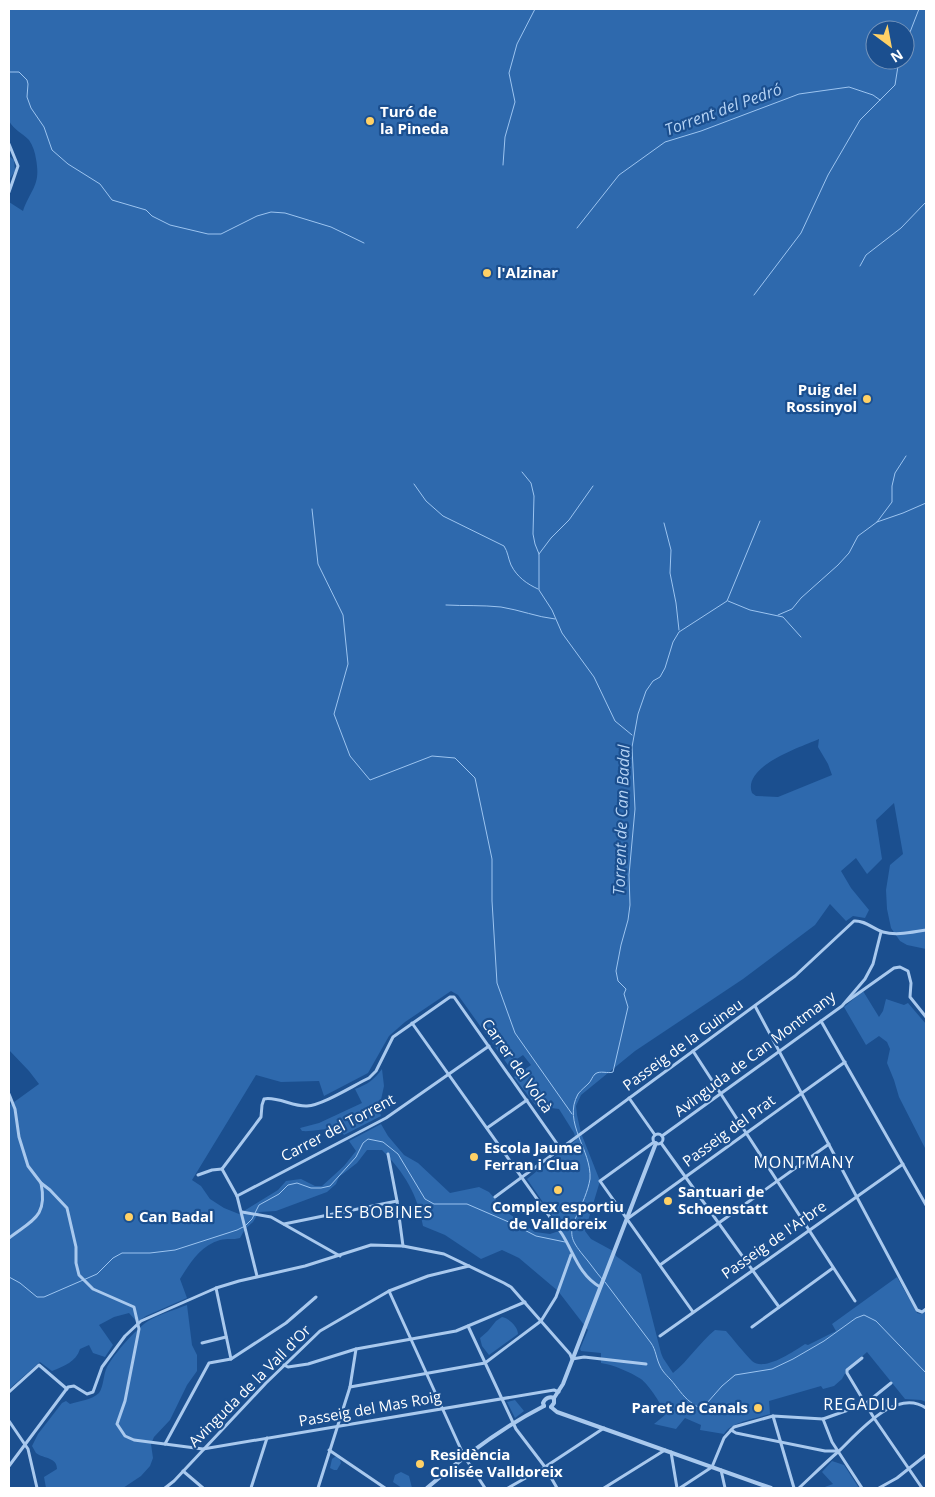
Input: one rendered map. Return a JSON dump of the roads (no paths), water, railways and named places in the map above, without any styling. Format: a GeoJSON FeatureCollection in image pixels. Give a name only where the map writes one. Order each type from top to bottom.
{"type":"FeatureCollection","features":[{"type":"Feature","properties":{"kind":"street"},"geometry":{"type":"LineString","coordinates":[[9,144],[18,166],[9,192]]}},
{"type":"Feature","properties":{"kind":"street","name":"Passeig de la Guineu"},"geometry":{"type":"LineString","coordinates":[[495,1197],[795,976],[854,921],[860,921],[882,932]]}},
{"type":"Feature","properties":{"kind":"street"},"geometry":{"type":"LineString","coordinates":[[882,932],[895,934],[926,930]]}},
{"type":"Feature","properties":{"kind":"street","name":"Avinguda de Can Montmany"},"geometry":{"type":"LineString","coordinates":[[662,1136],[842,1006],[865,979],[873,964],[882,932]]}},
{"type":"Feature","properties":{"kind":"street"},"geometry":{"type":"LineString","coordinates":[[842,1006],[894,968],[900,967],[908,971],[911,983],[910,996],[926,1017]]}},
{"type":"Feature","properties":{"kind":"street","name":"Carrer del Volcà"},"geometry":{"type":"LineString","coordinates":[[412,1024],[450,997],[454,997],[560,1148]]}},
{"type":"Feature","properties":{"kind":"street"},"geometry":{"type":"LineString","coordinates":[[754,1006],[917,1310],[922,1312],[926,1309]]}},
{"type":"Feature","properties":{"kind":"street"},"geometry":{"type":"LineString","coordinates":[[821,1021],[926,1205]]}},
{"type":"Feature","properties":{"kind":"street"},"geometry":{"type":"LineString","coordinates":[[198,1174],[222,1169],[261,1117],[264,1099],[309,1106],[319,1103],[369,1078],[378,1068],[393,1037],[412,1024],[562,1234],[584,1273],[600,1287]]}},
{"type":"Feature","properties":{"kind":"street","name":"Carrer del Torrent"},"geometry":{"type":"LineString","coordinates":[[237,1196],[386,1118],[489,1046]]}},
{"type":"Feature","properties":{"kind":"street"},"geometry":{"type":"LineString","coordinates":[[693,1051],[855,1301]]}},
{"type":"Feature","properties":{"kind":"street","name":"Passeig del Prat"},"geometry":{"type":"LineString","coordinates":[[627,1220],[801,1092],[845,1062]]}},
{"type":"Feature","properties":{"kind":"street"},"geometry":{"type":"LineString","coordinates":[[9,1095],[15,1109],[19,1137],[26,1162],[41,1183],[67,1208],[76,1247],[76,1263],[79,1275],[92,1289],[134,1307],[139,1323]]}},
{"type":"Feature","properties":{"kind":"street"},"geometry":{"type":"LineString","coordinates":[[629,1098],[655,1135],[653,1139],[685,1177],[779,1307]]}},
{"type":"Feature","properties":{"kind":"street"},"geometry":{"type":"LineString","coordinates":[[487,1128],[527,1100]]}},
{"type":"Feature","properties":{"kind":"street"},"geometry":{"type":"LineString","coordinates":[[655,1135],[662,1136],[663,1140],[600,1181],[693,1312]]}},
{"type":"Feature","properties":{"kind":"street"},"geometry":{"type":"LineString","coordinates":[[428,1488],[464,1456],[513,1422],[544,1406],[551,1406],[555,1402],[554,1398],[559,1392],[657,1143]]}},
{"type":"Feature","properties":{"kind":"street"},"geometry":{"type":"LineString","coordinates":[[660,1265],[829,1144]]}},
{"type":"Feature","properties":{"kind":"street"},"geometry":{"type":"LineString","coordinates":[[388,1154],[403,1246]]}},
{"type":"Feature","properties":{"kind":"street","name":"Passeig de l'Arbre"},"geometry":{"type":"LineString","coordinates":[[660,1336],[903,1164]]}},
{"type":"Feature","properties":{"kind":"street"},"geometry":{"type":"LineString","coordinates":[[222,1169],[237,1196],[257,1276]]}},
{"type":"Feature","properties":{"kind":"street"},"geometry":{"type":"LineString","coordinates":[[9,1238],[32,1221],[41,1211],[43,1200],[41,1183]]}},
{"type":"Feature","properties":{"kind":"street"},"geometry":{"type":"LineString","coordinates":[[284,1224],[397,1201]]}},
{"type":"Feature","properties":{"kind":"street"},"geometry":{"type":"LineString","coordinates":[[242,1212],[271,1216],[340,1256]]}},
{"type":"Feature","properties":{"kind":"street"},"geometry":{"type":"LineString","coordinates":[[9,1466],[68,1387],[74,1386],[87,1394],[92,1392],[102,1367],[126,1336],[141,1321],[216,1288],[257,1276],[304,1266],[371,1245],[403,1246],[444,1254],[512,1287],[572,1359]]}},
{"type":"Feature","properties":{"kind":"street"},"geometry":{"type":"LineString","coordinates":[[350,1387],[485,1363],[541,1321],[556,1297],[572,1254]]}},
{"type":"Feature","properties":{"kind":"street","name":"Avinguda de la Vall d'Or"},"geometry":{"type":"LineString","coordinates":[[165,1488],[284,1365],[320,1331],[389,1291],[428,1276],[470,1265]]}},
{"type":"Feature","properties":{"kind":"street"},"geometry":{"type":"LineString","coordinates":[[752,1327],[834,1268]]}},
{"type":"Feature","properties":{"kind":"street"},"geometry":{"type":"LineString","coordinates":[[216,1288],[231,1360]]}},
{"type":"Feature","properties":{"kind":"street"},"geometry":{"type":"LineString","coordinates":[[389,1291],[464,1456],[485,1488]]}},
{"type":"Feature","properties":{"kind":"street"},"geometry":{"type":"LineString","coordinates":[[165,1444],[209,1364],[231,1360],[286,1324],[316,1297]]}},
{"type":"Feature","properties":{"kind":"street"},"geometry":{"type":"LineString","coordinates":[[284,1365],[308,1364],[356,1349],[456,1331],[524,1302]]}},
{"type":"Feature","properties":{"kind":"street","name":"Passeig del Mas Roig"},"geometry":{"type":"LineString","coordinates":[[139,1323],[132,1370],[125,1401],[117,1424],[125,1436],[134,1440],[202,1449],[502,1398],[554,1390],[559,1392]]}},
{"type":"Feature","properties":{"kind":"street"},"geometry":{"type":"LineString","coordinates":[[468,1326],[513,1422],[545,1467],[557,1488]]}},
{"type":"Feature","properties":{"kind":"street"},"geometry":{"type":"LineString","coordinates":[[202,1343],[226,1338]]}},
{"type":"Feature","properties":{"kind":"street"},"geometry":{"type":"LineString","coordinates":[[318,1488],[350,1387],[356,1349]]}},
{"type":"Feature","properties":{"kind":"street"},"geometry":{"type":"LineString","coordinates":[[572,1359],[584,1357],[646,1364]]}},
{"type":"Feature","properties":{"kind":"street"},"geometry":{"type":"LineString","coordinates":[[862,1358],[847,1370],[847,1374],[874,1418],[922,1488]]}},
{"type":"Feature","properties":{"kind":"street"},"geometry":{"type":"LineString","coordinates":[[9,1392],[39,1365],[67,1389]]}},
{"type":"Feature","properties":{"kind":"street"},"geometry":{"type":"LineString","coordinates":[[671,1452],[678,1488],[712,1467],[724,1438],[731,1430],[773,1416],[824,1418],[865,1404],[891,1383]]}},
{"type":"Feature","properties":{"kind":"street"},"geometry":{"type":"LineString","coordinates":[[542,1392],[546,1399]]}},
{"type":"Feature","properties":{"kind":"street"},"geometry":{"type":"LineString","coordinates":[[544,1406],[543,1403],[546,1399],[554,1398]]}},
{"type":"Feature","properties":{"kind":"street"},"geometry":{"type":"LineString","coordinates":[[799,1488],[874,1418],[894,1406],[920,1404],[926,1408]]}},
{"type":"Feature","properties":{"kind":"street"},"geometry":{"type":"LineString","coordinates":[[551,1406],[557,1412],[771,1488]]}},
{"type":"Feature","properties":{"kind":"street"},"geometry":{"type":"LineString","coordinates":[[773,1416],[794,1488]]}},
{"type":"Feature","properties":{"kind":"street"},"geometry":{"type":"LineString","coordinates":[[824,1418],[832,1442],[862,1488]]}},
{"type":"Feature","properties":{"kind":"street"},"geometry":{"type":"LineString","coordinates":[[9,1421],[28,1449],[37,1488]]}},
{"type":"Feature","properties":{"kind":"street"},"geometry":{"type":"LineString","coordinates":[[508,1488],[545,1467],[605,1428]]}},
{"type":"Feature","properties":{"kind":"street"},"geometry":{"type":"LineString","coordinates":[[731,1430],[736,1433],[825,1451],[838,1451]]}},
{"type":"Feature","properties":{"kind":"street"},"geometry":{"type":"LineString","coordinates":[[251,1488],[267,1438]]}},
{"type":"Feature","properties":{"kind":"street"},"geometry":{"type":"LineString","coordinates":[[329,1450],[384,1488]]}},
{"type":"Feature","properties":{"kind":"street"},"geometry":{"type":"LineString","coordinates":[[604,1488],[665,1450]]}},
{"type":"Feature","properties":{"kind":"street"},"geometry":{"type":"LineString","coordinates":[[879,1488],[926,1456]]}},
{"type":"Feature","properties":{"kind":"street"},"geometry":{"type":"LineString","coordinates":[[722,1470],[725,1488]]}},
{"type":"Feature","properties":{"kind":"street"},"geometry":{"type":"LineString","coordinates":[[183,1471],[203,1488]]}},
{"type":"Feature","properties":{"kind":"waterway"},"geometry":{"type":"LineString","coordinates":[[503,165],[505,137],[515,102],[509,73],[517,44],[535,9]]}},
{"type":"Feature","properties":{"kind":"waterway"},"geometry":{"type":"LineString","coordinates":[[915,20],[919,9]]}},
{"type":"Feature","properties":{"kind":"waterway"},"geometry":{"type":"LineString","coordinates":[[754,295],[801,233],[828,175],[860,120],[895,85],[897,70]]}},
{"type":"Feature","properties":{"kind":"waterway"},"geometry":{"type":"LineString","coordinates":[[9,72],[19,72],[27,80],[27,97],[31,108],[44,127],[52,150],[68,164],[100,184],[112,200],[146,210],[152,216],[170,225],[208,234],[221,234],[257,216],[271,212],[285,213],[331,227],[364,243]]}},
{"type":"Feature","properties":{"kind":"waterway","name":"Torrent del Pedró"},"geometry":{"type":"LineString","coordinates":[[577,228],[619,175],[665,142],[701,131],[799,94],[849,87],[873,95],[880,100]]}},
{"type":"Feature","properties":{"kind":"waterway"},"geometry":{"type":"LineString","coordinates":[[860,266],[866,255],[901,228],[926,202]]}},
{"type":"Feature","properties":{"kind":"waterway"},"geometry":{"type":"LineString","coordinates":[[778,615],[792,609],[801,598],[849,553],[858,536],[877,522],[892,502],[892,486],[895,473],[906,456]]}},
{"type":"Feature","properties":{"kind":"waterway"},"geometry":{"type":"LineString","coordinates":[[522,472],[531,483],[534,496],[533,534],[539,554],[539,590],[552,610],[562,633],[594,677],[615,721],[632,735]]}},
{"type":"Feature","properties":{"kind":"waterway"},"geometry":{"type":"LineString","coordinates":[[414,484],[426,501],[443,516],[504,546],[511,565],[519,577],[538,589]]}},
{"type":"Feature","properties":{"kind":"waterway"},"geometry":{"type":"LineString","coordinates":[[539,554],[551,538],[569,520],[593,486]]}},
{"type":"Feature","properties":{"kind":"waterway"},"geometry":{"type":"LineString","coordinates":[[877,522],[926,503]]}},
{"type":"Feature","properties":{"kind":"waterway"},"geometry":{"type":"LineString","coordinates":[[312,509],[318,564],[343,615],[348,664],[334,714],[350,756],[370,780],[432,756],[455,758],[475,778],[492,859],[492,901],[497,983],[515,1033],[572,1114]]}},
{"type":"Feature","properties":{"kind":"waterway","name":"Torrent de Can Badal"},"geometry":{"type":"LineString","coordinates":[[602,1279],[579,1250],[572,1236],[572,1227],[585,1197],[590,1179],[587,1158],[575,1126],[573,1115],[578,1094],[595,1074],[599,1072],[613,1072],[628,1007],[624,994],[626,989],[618,981],[616,971],[630,905],[629,875],[635,809],[632,747],[638,714],[646,691],[653,681],[660,677],[665,668],[673,642],[679,632],[727,601],[760,521]]}},
{"type":"Feature","properties":{"kind":"waterway"},"geometry":{"type":"LineString","coordinates":[[664,523],[671,550],[670,573],[679,630]]}},
{"type":"Feature","properties":{"kind":"waterway"},"geometry":{"type":"LineString","coordinates":[[728,601],[750,610],[783,617],[801,637]]}},
{"type":"Feature","properties":{"kind":"waterway"},"geometry":{"type":"LineString","coordinates":[[446,605],[501,607],[555,619]]}},
{"type":"Feature","properties":{"kind":"waterway"},"geometry":{"type":"LineString","coordinates":[[9,1277],[20,1283],[37,1297],[44,1297],[97,1274],[113,1258],[122,1253],[150,1253],[175,1250],[237,1230],[245,1226],[252,1219],[259,1205],[279,1194],[288,1185],[297,1183],[311,1188],[330,1186],[356,1157],[363,1143],[368,1139],[383,1142],[398,1154],[425,1199],[434,1204],[467,1204],[536,1236],[565,1242]]}},
{"type":"Feature","properties":{"kind":"waterway","name":"Torrent de Can Badal"},"geometry":{"type":"LineString","coordinates":[[605,1282],[651,1343],[663,1371],[685,1397],[698,1407],[707,1403],[735,1375],[772,1369],[824,1341],[856,1318],[864,1315],[876,1321],[926,1373]]}},
{"type":"Feature","properties":{"kind":"place","name":"Turó de la Pineda"},"geometry":{"type":"Point","coordinates":[370,121]}},
{"type":"Feature","properties":{"kind":"place","name":"l'Alzinar"},"geometry":{"type":"Point","coordinates":[487,273]}},
{"type":"Feature","properties":{"kind":"place","name":"Puig del Rossinyol"},"geometry":{"type":"Point","coordinates":[867,399]}},
{"type":"Feature","properties":{"kind":"place","name":"Escola Jaume Ferran i Clua"},"geometry":{"type":"Point","coordinates":[474,1157]}},
{"type":"Feature","properties":{"kind":"place","name":"Complex esportiu de Valldoreix"},"geometry":{"type":"Point","coordinates":[558,1190]}},
{"type":"Feature","properties":{"kind":"place","name":"Santuari de Schoenstatt"},"geometry":{"type":"Point","coordinates":[668,1201]}},
{"type":"Feature","properties":{"kind":"place","name":"Can Badal"},"geometry":{"type":"Point","coordinates":[129,1217]}},
{"type":"Feature","properties":{"kind":"place","name":"Paret de Canals"},"geometry":{"type":"Point","coordinates":[758,1408]}},
{"type":"Feature","properties":{"kind":"place","name":"Residència Colisée Valldoreix"},"geometry":{"type":"Point","coordinates":[420,1464]}},
{"type":"Feature","properties":{"kind":"district","name":"MONTMANY"},"geometry":{"type":"Point","coordinates":[804,1162]}},
{"type":"Feature","properties":{"kind":"district","name":"LES BOBINES"},"geometry":{"type":"Point","coordinates":[379,1212]}},
{"type":"Feature","properties":{"kind":"district","name":"REGADIU"},"geometry":{"type":"Point","coordinates":[861,1404]}}]}
